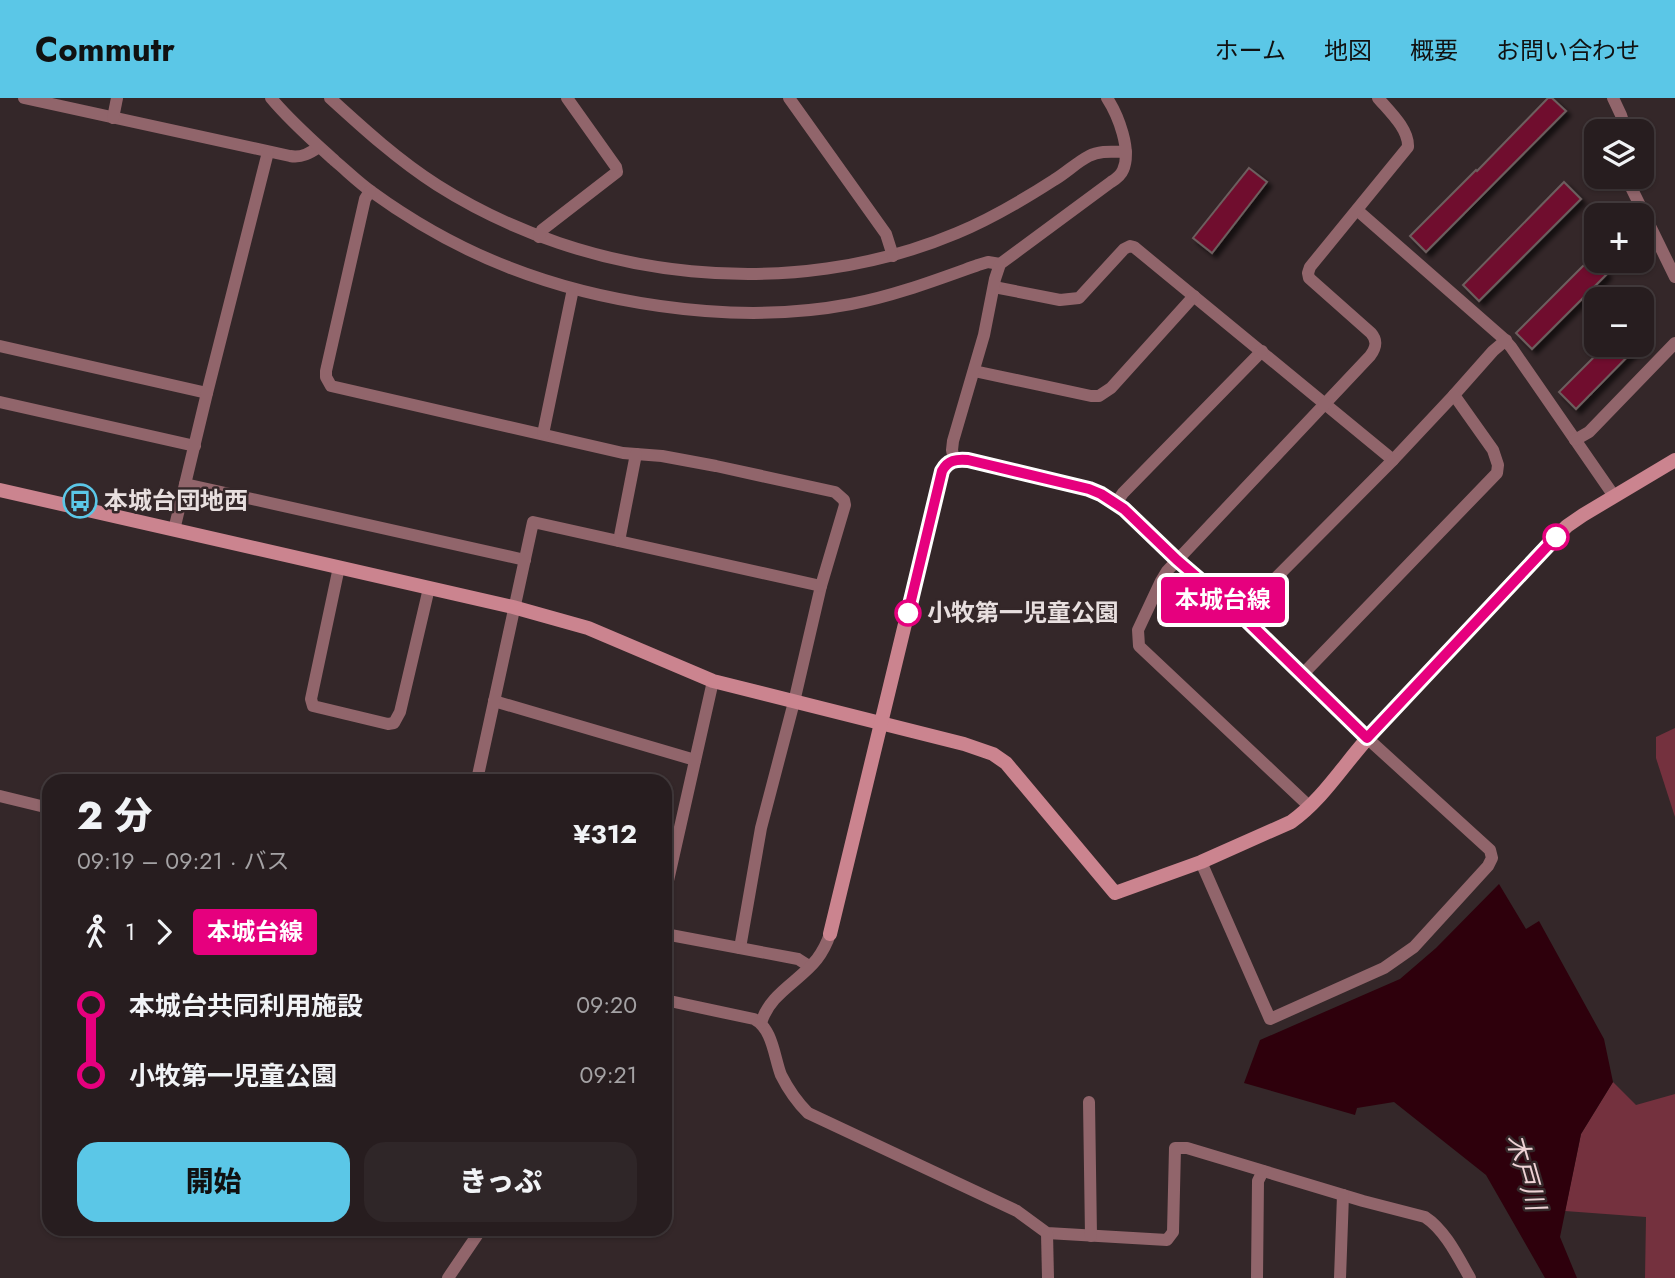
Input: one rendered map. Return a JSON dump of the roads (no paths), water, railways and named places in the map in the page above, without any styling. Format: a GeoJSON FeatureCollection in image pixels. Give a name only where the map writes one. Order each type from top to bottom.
{"type":"FeatureCollection","features":[{"type":"Feature","properties":{"kind":"street"},"geometry":{"type":"LineString","coordinates":[[24,98],[297,157],[319,146]]}},
{"type":"Feature","properties":{"kind":"street"},"geometry":{"type":"LineString","coordinates":[[113,118],[117,98]]}},
{"type":"Feature","properties":{"kind":"street"},"geometry":{"type":"LineString","coordinates":[[271,98],[319,146],[370,191],[424,228],[463,248],[544,281],[625,301],[695,311],[771,313],[811,310],[850,304],[912,288],[988,262],[1000,264]]}},
{"type":"Feature","properties":{"kind":"street"},"geometry":{"type":"LineString","coordinates":[[330,98],[402,162],[438,186],[505,223],[576,249],[624,261],[669,269],[726,273],[814,271],[892,256],[934,242],[985,220],[1031,195],[1089,156],[1106,152],[1126,152]]}},
{"type":"Feature","properties":{"kind":"street"},"geometry":{"type":"LineString","coordinates":[[539,237],[542,230],[617,172],[567,98]]}},
{"type":"Feature","properties":{"kind":"street"},"geometry":{"type":"LineString","coordinates":[[789,98],[886,234],[892,256]]}},
{"type":"Feature","properties":{"kind":"street"},"geometry":{"type":"LineString","coordinates":[[954,460],[953,441],[984,335],[1000,264],[1117,177],[1125,166],[1126,152],[1120,124],[1107,98]]}},
{"type":"Feature","properties":{"kind":"street"},"geometry":{"type":"LineString","coordinates":[[1310,807],[1139,646],[1138,630],[1161,580],[1177,560],[1375,349],[1375,338],[1371,332],[1309,278],[1308,273],[1408,146],[1408,139],[1402,129],[1378,98]]}},
{"type":"Feature","properties":{"kind":"street"},"geometry":{"type":"LineString","coordinates":[[1612,98],[1622,119]]}},
{"type":"Feature","properties":{"kind":"street"},"geometry":{"type":"LineString","coordinates":[[174,530],[268,152]]}},
{"type":"Feature","properties":{"kind":"street"},"geometry":{"type":"LineString","coordinates":[[1632,189],[1675,277]]}},
{"type":"Feature","properties":{"kind":"street"},"geometry":{"type":"LineString","coordinates":[[370,191],[365,199],[326,371],[327,382],[331,386],[623,453],[703,463],[835,492],[844,500],[845,505],[821,586],[761,828],[740,947]]}},
{"type":"Feature","properties":{"kind":"street"},"geometry":{"type":"LineString","coordinates":[[1357,210],[1506,340],[1614,496]]}},
{"type":"Feature","properties":{"kind":"street"},"geometry":{"type":"LineString","coordinates":[[994,286],[1060,300],[1079,298],[1124,249],[1134,247],[1393,460]]}},
{"type":"Feature","properties":{"kind":"street"},"geometry":{"type":"LineString","coordinates":[[543,434],[573,289]]}},
{"type":"Feature","properties":{"kind":"street"},"geometry":{"type":"LineString","coordinates":[[974,371],[1099,396],[1111,388],[1194,296]]}},
{"type":"Feature","properties":{"kind":"street"},"geometry":{"type":"LineString","coordinates":[[1240,614],[1393,460],[1506,340]]}},
{"type":"Feature","properties":{"kind":"street"},"geometry":{"type":"LineString","coordinates":[[1575,440],[1589,432],[1675,343]]}},
{"type":"Feature","properties":{"kind":"street"},"geometry":{"type":"LineString","coordinates":[[0,346],[207,393]]}},
{"type":"Feature","properties":{"kind":"street"},"geometry":{"type":"LineString","coordinates":[[1116,503],[1262,351]]}},
{"type":"Feature","properties":{"kind":"street"},"geometry":{"type":"LineString","coordinates":[[1301,676],[1497,472],[1498,465],[1493,450],[1454,395]]}},
{"type":"Feature","properties":{"kind":"street"},"geometry":{"type":"LineString","coordinates":[[0,402],[195,446]]}},
{"type":"Feature","properties":{"kind":"street"},"geometry":{"type":"LineString","coordinates":[[619,541],[636,454]]}},
{"type":"Feature","properties":{"kind":"street"},"geometry":{"type":"LineString","coordinates":[[761,1023],[766,1008],[816,961],[830,934],[942,471],[954,460],[968,460],[1089,489],[1116,503],[1240,614],[1301,676],[1490,850],[1492,858],[1488,866],[1414,947],[1384,968],[1270,1019],[1200,862]]}},
{"type":"Feature","properties":{"kind":"street"},"geometry":{"type":"LineString","coordinates":[[0,491],[513,607],[588,628],[713,681],[964,744],[993,754],[1006,763],[1115,893],[1200,862],[1291,822],[1310,807],[1367,738],[1567,526],[1675,460]]}},
{"type":"Feature","properties":{"kind":"street"},"geometry":{"type":"LineString","coordinates":[[185,484],[525,560]]}},
{"type":"Feature","properties":{"kind":"street"},"geometry":{"type":"LineString","coordinates":[[478,774],[533,522],[821,586]]}},
{"type":"Feature","properties":{"kind":"street"},"geometry":{"type":"LineString","coordinates":[[339,567],[311,699],[313,706],[388,724],[394,723],[400,712],[429,588]]}},
{"type":"Feature","properties":{"kind":"street"},"geometry":{"type":"LineString","coordinates":[[672,840],[695,760],[713,681]]}},
{"type":"Feature","properties":{"kind":"street"},"geometry":{"type":"LineString","coordinates":[[494,701],[695,760]]}},
{"type":"Feature","properties":{"kind":"street"},"geometry":{"type":"LineString","coordinates":[[0,796],[42,806]]}},
{"type":"Feature","properties":{"kind":"street"},"geometry":{"type":"LineString","coordinates":[[672,935],[798,958],[809,966]]}},
{"type":"Feature","properties":{"kind":"street"},"geometry":{"type":"LineString","coordinates":[[672,1002],[761,1023],[768,1033],[789,1091],[807,1113],[1017,1211],[1047,1233],[1167,1240],[1173,1232],[1175,1149],[1187,1149],[1425,1217],[1434,1223],[1454,1250],[1470,1278]]}},
{"type":"Feature","properties":{"kind":"street"},"geometry":{"type":"LineString","coordinates":[[1089,1102],[1091,1236]]}},
{"type":"Feature","properties":{"kind":"street"},"geometry":{"type":"LineString","coordinates":[[1257,1278],[1258,1181],[1263,1171]]}},
{"type":"Feature","properties":{"kind":"street"},"geometry":{"type":"LineString","coordinates":[[1340,1278],[1343,1195]]}},
{"type":"Feature","properties":{"kind":"street"},"geometry":{"type":"LineString","coordinates":[[1047,1233],[1048,1278]]}},
{"type":"Feature","properties":{"kind":"street"},"geometry":{"type":"LineString","coordinates":[[448,1278],[477,1236]]}},
{"type":"Feature","properties":{"kind":"water","name":"木戸川"},"geometry":{"type":"Polygon","coordinates":[[[1499,884],[1526,929],[1539,921],[1604,1039],[1613,1082],[1581,1134],[1560,1237],[1577,1278],[1545,1278],[1486,1175],[1394,1102],[1357,1108],[1355,1115],[1244,1083],[1260,1040],[1400,979],[1436,948],[1499,884]]]}},
{"type":"Feature","properties":{"kind":"place","name":"本城台団地西"},"geometry":{"type":"Point","coordinates":[80,501]}},
{"type":"Feature","properties":{"kind":"place","name":"小牧第一児童公園"},"geometry":{"type":"Point","coordinates":[908,613]}}]}
